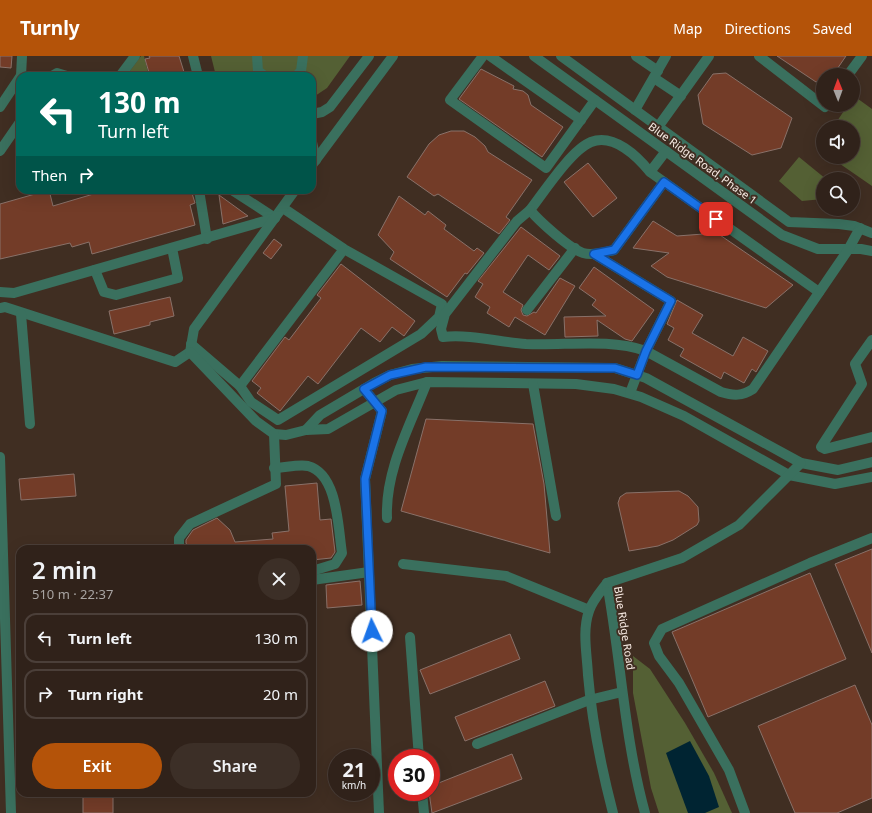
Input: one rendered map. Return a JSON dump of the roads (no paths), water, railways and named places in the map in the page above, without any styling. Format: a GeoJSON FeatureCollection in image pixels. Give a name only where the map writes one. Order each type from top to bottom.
{"type":"FeatureCollection","features":[{"type":"Feature","properties":{"kind":"street"},"geometry":{"type":"LineString","coordinates":[[20,72],[22,56]]}},
{"type":"Feature","properties":{"kind":"street"},"geometry":{"type":"LineString","coordinates":[[123,72],[135,56]]}},
{"type":"Feature","properties":{"kind":"street"},"geometry":{"type":"LineString","coordinates":[[193,56],[197,72]]}},
{"type":"Feature","properties":{"kind":"street"},"geometry":{"type":"LineString","coordinates":[[257,56],[261,72]]}},
{"type":"Feature","properties":{"kind":"street"},"geometry":{"type":"LineString","coordinates":[[300,72],[303,56]]}},
{"type":"Feature","properties":{"kind":"street"},"geometry":{"type":"LineString","coordinates":[[316,113],[322,112],[330,107],[368,56]]}},
{"type":"Feature","properties":{"kind":"street"},"geometry":{"type":"LineString","coordinates":[[316,159],[392,56]]}},
{"type":"Feature","properties":{"kind":"street"},"geometry":{"type":"LineString","coordinates":[[484,56],[450,100],[546,168],[595,100]]}},
{"type":"Feature","properties":{"kind":"street"},"geometry":{"type":"LineString","coordinates":[[490,56],[581,120]]}},
{"type":"Feature","properties":{"kind":"street","name":"Blue Ridge Road, Phase 1"},"geometry":{"type":"LineString","coordinates":[[534,56],[782,235],[818,249],[872,251]]}},
{"type":"Feature","properties":{"kind":"street","name":"Blue Ridge Road, Phase 1"},"geometry":{"type":"LineString","coordinates":[[561,56],[789,222],[826,222],[860,228],[872,233]]}},
{"type":"Feature","properties":{"kind":"street"},"geometry":{"type":"LineString","coordinates":[[636,56],[681,96]]}},
{"type":"Feature","properties":{"kind":"street"},"geometry":{"type":"LineString","coordinates":[[635,110],[666,56]]}},
{"type":"Feature","properties":{"kind":"street"},"geometry":{"type":"LineString","coordinates":[[658,127],[710,56]]}},
{"type":"Feature","properties":{"kind":"street"},"geometry":{"type":"LineString","coordinates":[[759,56],[816,99]]}},
{"type":"Feature","properties":{"kind":"street"},"geometry":{"type":"LineString","coordinates":[[853,68],[862,56]]}},
{"type":"Feature","properties":{"kind":"street"},"geometry":{"type":"LineString","coordinates":[[0,107],[16,83]]}},
{"type":"Feature","properties":{"kind":"street"},"geometry":{"type":"LineString","coordinates":[[0,151],[16,128]]}},
{"type":"Feature","properties":{"kind":"street"},"geometry":{"type":"LineString","coordinates":[[819,292],[650,172],[634,154],[620,146],[607,142],[593,141],[582,147],[530,210],[517,221],[445,314],[441,329],[443,337],[482,338],[499,341],[542,344],[610,344],[646,351],[721,392],[732,395],[743,395],[753,389],[848,250],[860,228]]}},
{"type":"Feature","properties":{"kind":"street"},"geometry":{"type":"LineString","coordinates":[[650,172],[666,151]]}},
{"type":"Feature","properties":{"kind":"street"},"geometry":{"type":"LineString","coordinates":[[530,210],[543,224],[584,253],[594,254],[614,250],[664,182]]}},
{"type":"Feature","properties":{"kind":"street"},"geometry":{"type":"LineString","coordinates":[[200,194],[207,239]]}},
{"type":"Feature","properties":{"kind":"street"},"geometry":{"type":"LineString","coordinates":[[238,194],[275,218]]}},
{"type":"Feature","properties":{"kind":"street"},"geometry":{"type":"LineString","coordinates":[[0,308],[5,307],[21,314],[175,362],[190,348],[194,330],[292,194]]}},
{"type":"Feature","properties":{"kind":"street"},"geometry":{"type":"LineString","coordinates":[[190,348],[240,386],[252,402],[278,420],[421,334],[439,317],[442,304],[344,249],[283,208]]}},
{"type":"Feature","properties":{"kind":"street"},"geometry":{"type":"LineString","coordinates":[[0,292],[14,293],[207,239],[275,218]]}},
{"type":"Feature","properties":{"kind":"street"},"geometry":{"type":"LineString","coordinates":[[95,270],[104,292],[116,295],[178,278],[172,248]]}},
{"type":"Feature","properties":{"kind":"street"},"geometry":{"type":"LineString","coordinates":[[527,310],[575,248]]}},
{"type":"Feature","properties":{"kind":"street"},"geometry":{"type":"LineString","coordinates":[[240,386],[344,249]]}},
{"type":"Feature","properties":{"kind":"street"},"geometry":{"type":"LineString","coordinates":[[594,254],[671,301],[646,351],[630,394]]}},
{"type":"Feature","properties":{"kind":"street"},"geometry":{"type":"LineString","coordinates":[[21,314],[30,424]]}},
{"type":"Feature","properties":{"kind":"street"},"geometry":{"type":"LineString","coordinates":[[872,340],[855,364],[862,384],[821,447],[825,449],[872,437]]}},
{"type":"Feature","properties":{"kind":"street"},"geometry":{"type":"LineString","coordinates":[[190,348],[256,421],[274,434],[286,435],[306,430],[328,428],[396,390],[427,382],[599,386],[630,394],[684,416],[789,475],[835,484],[872,477]]}},
{"type":"Feature","properties":{"kind":"street"},"geometry":{"type":"LineString","coordinates":[[306,430],[320,415],[390,375],[426,367],[615,368],[637,375],[801,463],[838,470],[872,462]]}},
{"type":"Feature","properties":{"kind":"street"},"geometry":{"type":"LineString","coordinates":[[387,518],[386,505],[389,480],[427,382]]}},
{"type":"Feature","properties":{"kind":"street"},"geometry":{"type":"LineString","coordinates":[[533,384],[556,516]]}},
{"type":"Feature","properties":{"kind":"street"},"geometry":{"type":"LineString","coordinates":[[364,389],[382,411],[365,479],[379,813]]}},
{"type":"Feature","properties":{"kind":"street"},"geometry":{"type":"LineString","coordinates":[[179,545],[179,538],[190,524],[276,484],[274,468],[274,434]]}},
{"type":"Feature","properties":{"kind":"street"},"geometry":{"type":"LineString","coordinates":[[0,457],[11,813]]}},
{"type":"Feature","properties":{"kind":"street"},"geometry":{"type":"LineString","coordinates":[[607,582],[682,558],[739,526],[801,463]]}},
{"type":"Feature","properties":{"kind":"street"},"geometry":{"type":"LineString","coordinates":[[274,468],[308,466],[327,479],[334,499],[342,553],[335,564],[316,570]]}},
{"type":"Feature","properties":{"kind":"street"},"geometry":{"type":"LineString","coordinates":[[745,813],[728,770],[679,683],[659,656],[654,642],[662,629],[818,560],[872,538]]}},
{"type":"Feature","properties":{"kind":"street"},"geometry":{"type":"LineString","coordinates":[[403,564],[506,576],[589,610]]}},
{"type":"Feature","properties":{"kind":"street"},"geometry":{"type":"LineString","coordinates":[[316,579],[369,572]]}},
{"type":"Feature","properties":{"kind":"street","name":"Blue Ridge Road"},"geometry":{"type":"LineString","coordinates":[[607,582],[589,610],[586,627],[589,700],[600,760],[613,813]]}},
{"type":"Feature","properties":{"kind":"street","name":"Blue Ridge Road"},"geometry":{"type":"LineString","coordinates":[[607,582],[617,645],[622,692],[632,752],[645,813]]}},
{"type":"Feature","properties":{"kind":"street"},"geometry":{"type":"LineString","coordinates":[[410,637],[419,749]]}},
{"type":"Feature","properties":{"kind":"street"},"geometry":{"type":"LineString","coordinates":[[477,744],[589,700],[622,692]]}},
{"type":"Feature","properties":{"kind":"street"},"geometry":{"type":"LineString","coordinates":[[9,766],[16,766]]}},
{"type":"Feature","properties":{"kind":"street"},"geometry":{"type":"LineString","coordinates":[[423,801],[424,813]]}},
{"type":"Feature","properties":{"kind":"water"},"geometry":{"type":"Polygon","coordinates":[[[690,741],[709,776],[719,807],[705,813],[688,813],[666,753],[690,741]]]}}]}
